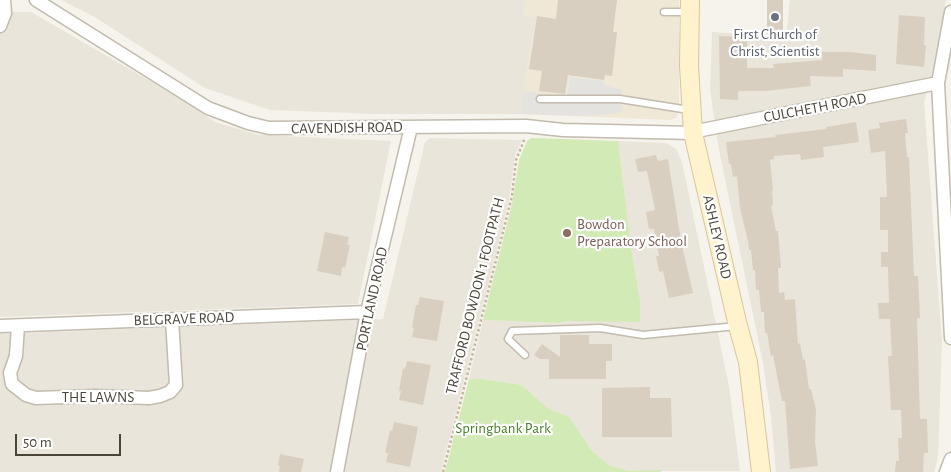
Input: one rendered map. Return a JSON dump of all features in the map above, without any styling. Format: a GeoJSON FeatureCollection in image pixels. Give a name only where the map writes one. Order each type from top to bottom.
{"type":"FeatureCollection","features":[{"type":"Feature","properties":{"kind":"main road","name":"ASHLEY ROAD"},"geometry":{"type":"LineString","coordinates":[[689,6],[692,133],[748,362],[761,472]]}},
{"type":"Feature","properties":{"kind":"street"},"geometry":{"type":"LineString","coordinates":[[0,26],[5,13],[4,0]]}},
{"type":"Feature","properties":{"kind":"street","name":"CAVENDISH ROAD"},"geometry":{"type":"LineString","coordinates":[[36,0],[208,108],[248,123],[269,128],[526,126],[563,130],[692,133]]}},
{"type":"Feature","properties":{"kind":"street"},"geometry":{"type":"LineString","coordinates":[[951,12],[938,83],[948,191],[951,338]]}},
{"type":"Feature","properties":{"kind":"street","name":"CULCHETH ROAD"},"geometry":{"type":"LineString","coordinates":[[692,133],[938,83]]}},
{"type":"Feature","properties":{"kind":"street","name":"PORTLAND ROAD"},"geometry":{"type":"LineString","coordinates":[[337,472],[367,312],[412,127]]}},
{"type":"Feature","properties":{"kind":"street","name":"BELGRAVE ROAD"},"geometry":{"type":"LineString","coordinates":[[0,326],[367,312]]}},
{"type":"Feature","properties":{"kind":"street","name":"THE LAWNS"},"geometry":{"type":"LineString","coordinates":[[18,326],[16,356],[10,374],[12,384],[26,395],[36,398],[95,396],[149,398],[170,392],[176,385],[172,319]]}},
{"type":"Feature","properties":{"kind":"street"},"geometry":{"type":"LineString","coordinates":[[946,472],[951,459]]}},
{"type":"Feature","properties":{"kind":"lane"},"geometry":{"type":"LineString","coordinates":[[664,12],[689,6]]}},
{"type":"Feature","properties":{"kind":"lane"},"geometry":{"type":"LineString","coordinates":[[540,99],[620,100],[690,110]]}},
{"type":"Feature","properties":{"kind":"lane"},"geometry":{"type":"LineString","coordinates":[[525,354],[508,339],[512,331],[600,328],[643,335],[738,326]]}},
{"type":"Feature","properties":{"kind":"path","name":"TRAFFORD BOWDON 1 FOOTPATH"},"geometry":{"type":"LineString","coordinates":[[443,472],[510,205],[516,160],[524,141],[526,126]]}},
{"type":"Feature","properties":{"kind":"shaded area"},"geometry":{"type":"Polygon","coordinates":[[[61,0],[524,0],[524,16],[537,16],[521,114],[376,114],[270,110],[205,88],[93,16],[61,0]]]}},
{"type":"Feature","properties":{"kind":"shaded area"},"geometry":{"type":"Polygon","coordinates":[[[524,0],[679,0],[679,108],[677,117],[671,120],[521,114],[537,17],[523,16],[524,0]]]}},
{"type":"Feature","properties":{"kind":"shaded area"},"geometry":{"type":"Polygon","coordinates":[[[790,0],[946,0],[932,78],[924,102],[942,341],[938,458],[934,472],[776,472],[771,416],[763,363],[718,145],[710,89],[712,32],[786,37],[790,0]]]}},
{"type":"Feature","properties":{"kind":"shaded area"},"geometry":{"type":"Polygon","coordinates":[[[0,12],[31,12],[188,103],[215,122],[259,135],[391,141],[358,304],[0,317],[0,12]]]}},
{"type":"Feature","properties":{"kind":"shaded area"},"geometry":{"type":"Polygon","coordinates":[[[570,77],[604,81],[604,84],[622,90],[621,112],[580,116],[521,114],[524,91],[567,97],[570,77]]]}},
{"type":"Feature","properties":{"kind":"shaded area"},"geometry":{"type":"Polygon","coordinates":[[[430,138],[522,140],[515,155],[509,201],[441,472],[0,472],[0,334],[383,319],[425,142],[430,138]]]}},
{"type":"Feature","properties":{"kind":"shaded area"},"geometry":{"type":"Polygon","coordinates":[[[618,141],[666,143],[676,149],[682,162],[729,386],[740,471],[629,471],[609,465],[592,451],[569,418],[547,409],[522,385],[483,379],[469,379],[483,320],[559,323],[569,321],[604,321],[640,300],[632,254],[618,141]]]}},
{"type":"Feature","properties":{"kind":"green space","name":"Bowdon Preparatory School"},"geometry":{"type":"Polygon","coordinates":[[[532,138],[618,141],[632,254],[640,300],[640,322],[569,321],[559,323],[483,320],[512,204],[519,160],[527,141],[532,138]]]}},
{"type":"Feature","properties":{"kind":"green space","name":"Springbank Park"},"geometry":{"type":"Polygon","coordinates":[[[469,379],[483,379],[522,385],[547,408],[569,417],[592,451],[609,465],[629,471],[661,470],[661,472],[445,472],[469,379]]]}},
{"type":"Feature","properties":{"kind":"building"},"geometry":{"type":"Polygon","coordinates":[[[558,0],[617,0],[613,32],[617,32],[612,76],[605,75],[604,80],[568,75],[565,94],[539,91],[542,71],[529,69],[537,16],[556,19],[558,0]]]}},
{"type":"Feature","properties":{"kind":"building","name":"First Church of Christ, Scientist"},"geometry":{"type":"Polygon","coordinates":[[[767,0],[783,0],[783,34],[767,34],[767,0]]]}},
{"type":"Feature","properties":{"kind":"building"},"geometry":{"type":"Polygon","coordinates":[[[899,15],[925,17],[924,45],[926,45],[924,67],[896,64],[899,15]]]}},
{"type":"Feature","properties":{"kind":"building"},"geometry":{"type":"Polygon","coordinates":[[[719,36],[747,37],[747,68],[774,68],[773,64],[822,60],[822,52],[849,52],[876,55],[876,71],[843,69],[843,77],[810,76],[811,86],[765,91],[738,91],[738,100],[720,99],[719,36]]]}},
{"type":"Feature","properties":{"kind":"building"},"geometry":{"type":"Polygon","coordinates":[[[906,119],[908,133],[905,133],[907,157],[909,157],[914,276],[918,276],[920,318],[917,318],[920,419],[927,419],[928,453],[924,453],[923,472],[895,472],[896,461],[899,461],[898,438],[902,438],[901,410],[891,410],[888,356],[892,356],[890,319],[879,319],[878,303],[889,303],[888,267],[881,267],[881,252],[888,252],[888,230],[880,230],[880,197],[887,197],[885,151],[871,153],[868,130],[880,128],[879,123],[906,119]]]}},
{"type":"Feature","properties":{"kind":"building"},"geometry":{"type":"Polygon","coordinates":[[[856,122],[859,142],[823,147],[824,157],[801,160],[800,154],[774,156],[774,159],[770,160],[773,190],[773,205],[771,206],[776,231],[778,231],[781,268],[778,268],[779,293],[784,292],[785,300],[795,299],[798,344],[800,343],[803,360],[805,359],[809,389],[811,389],[816,410],[815,441],[818,466],[790,469],[785,401],[782,401],[773,355],[771,356],[767,333],[765,333],[764,312],[761,312],[759,290],[756,290],[755,270],[753,270],[751,250],[749,250],[740,208],[737,176],[733,177],[726,142],[776,137],[775,135],[826,129],[826,127],[856,122]]]}},
{"type":"Feature","properties":{"kind":"building"},"geometry":{"type":"Polygon","coordinates":[[[656,155],[658,161],[668,159],[681,241],[693,293],[669,298],[663,271],[659,272],[656,256],[659,256],[654,229],[649,229],[646,212],[655,210],[647,171],[638,172],[635,159],[656,155]]]}},
{"type":"Feature","properties":{"kind":"building"},"geometry":{"type":"Polygon","coordinates":[[[325,232],[349,237],[347,245],[350,245],[345,268],[342,267],[341,276],[317,271],[325,232]]]}},
{"type":"Feature","properties":{"kind":"building"},"geometry":{"type":"Polygon","coordinates":[[[420,297],[444,301],[437,341],[412,337],[416,305],[418,305],[420,297]]]}},
{"type":"Feature","properties":{"kind":"building"},"geometry":{"type":"Polygon","coordinates":[[[560,335],[589,335],[589,344],[612,344],[612,361],[606,361],[606,379],[549,379],[549,359],[540,359],[534,355],[542,344],[560,357],[560,335]]]}},
{"type":"Feature","properties":{"kind":"building"},"geometry":{"type":"Polygon","coordinates":[[[407,361],[431,365],[423,405],[399,400],[403,368],[405,369],[407,361]]]}},
{"type":"Feature","properties":{"kind":"building"},"geometry":{"type":"Polygon","coordinates":[[[650,387],[650,398],[671,398],[672,437],[602,437],[602,388],[650,387]]]}},
{"type":"Feature","properties":{"kind":"building"},"geometry":{"type":"Polygon","coordinates":[[[394,422],[418,427],[410,467],[386,462],[388,453],[385,453],[390,430],[392,431],[394,422]]]}},
{"type":"Feature","properties":{"kind":"building"},"geometry":{"type":"Polygon","coordinates":[[[280,454],[304,459],[301,472],[279,472],[280,454]]]}},
{"type":"Feature","properties":{"kind":"place","name":"First Church of Christ, Scientist"},"geometry":{"type":"Point","coordinates":[775,17]}},
{"type":"Feature","properties":{"kind":"place","name":"Bowdon Preparatory School"},"geometry":{"type":"Point","coordinates":[567,233]}}]}
